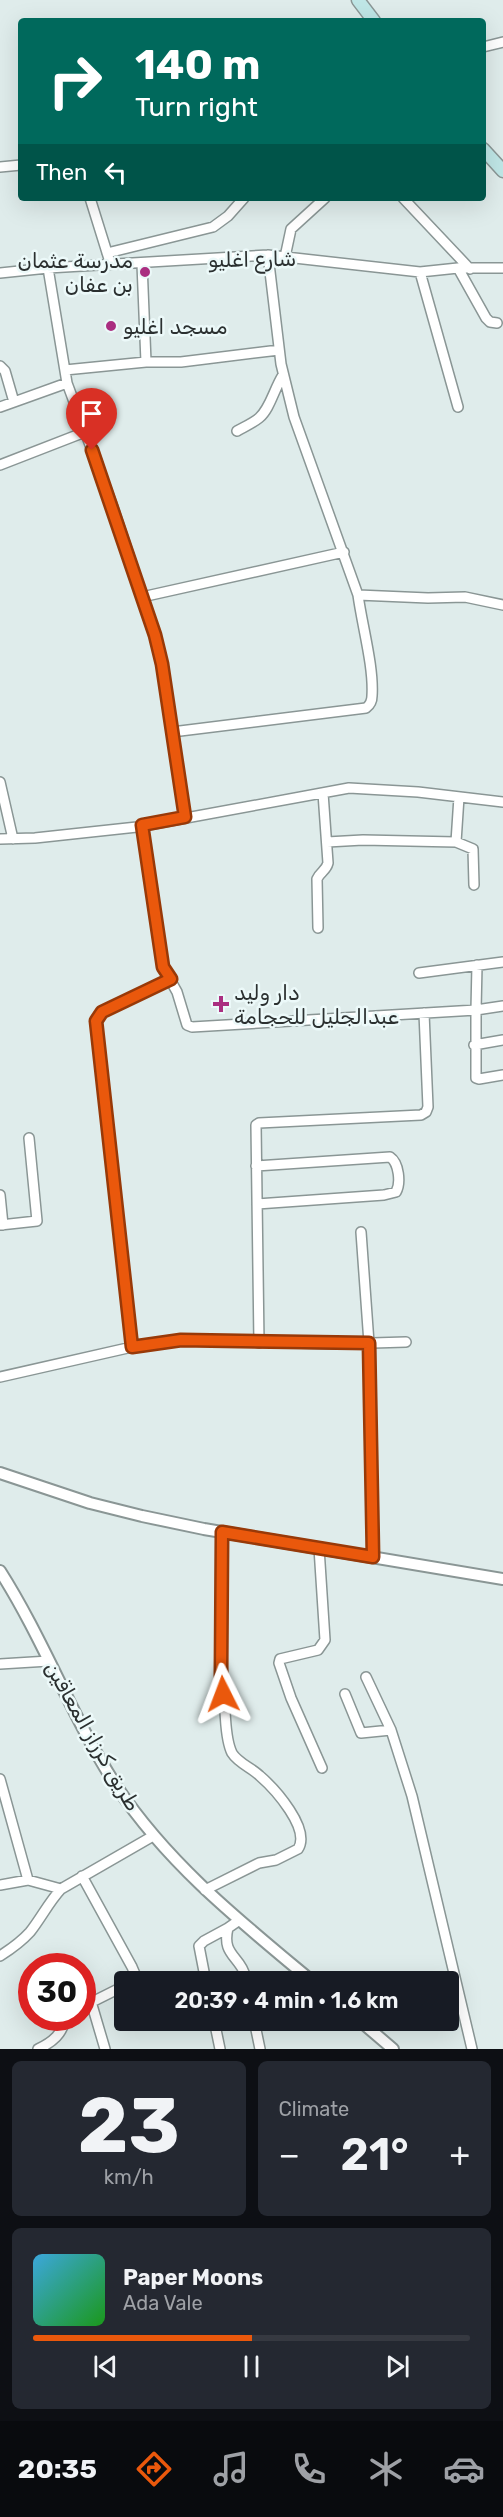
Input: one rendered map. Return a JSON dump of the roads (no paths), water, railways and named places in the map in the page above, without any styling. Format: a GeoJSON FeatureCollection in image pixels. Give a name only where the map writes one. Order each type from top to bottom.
{"type":"FeatureCollection","features":[{"type":"Feature","properties":{"kind":"main road"},"geometry":{"type":"LineString","coordinates":[[358,0],[370,18]]}},
{"type":"Feature","properties":{"kind":"main road"},"geometry":{"type":"LineString","coordinates":[[486,152],[503,171]]}},
{"type":"Feature","properties":{"kind":"street"},"geometry":{"type":"LineString","coordinates":[[486,46],[503,42]]}},
{"type":"Feature","properties":{"kind":"street"},"geometry":{"type":"LineString","coordinates":[[0,167],[18,165]]}},
{"type":"Feature","properties":{"kind":"street"},"geometry":{"type":"LineString","coordinates":[[91,201],[111,264]]}},
{"type":"Feature","properties":{"kind":"street"},"geometry":{"type":"LineString","coordinates":[[107,253],[213,227],[228,216],[241,201]]}},
{"type":"Feature","properties":{"kind":"street"},"geometry":{"type":"LineString","coordinates":[[285,256],[291,229],[302,216],[321,201]]}},
{"type":"Feature","properties":{"kind":"street"},"geometry":{"type":"LineString","coordinates":[[407,201],[470,269]]}},
{"type":"Feature","properties":{"kind":"street"},"geometry":{"type":"LineString","coordinates":[[172,732],[366,708],[370,705],[372,698],[371,676],[358,595],[294,417],[284,375],[268,255]]}},
{"type":"Feature","properties":{"kind":"street","name":"شارع اغليو"},"geometry":{"type":"LineString","coordinates":[[0,273],[268,255],[420,272],[458,268],[503,268]]}},
{"type":"Feature","properties":{"kind":"street"},"geometry":{"type":"LineString","coordinates":[[142,264],[146,362]]}},
{"type":"Feature","properties":{"kind":"street"},"geometry":{"type":"LineString","coordinates":[[48,268],[67,383],[113,507],[162,664],[185,817]]}},
{"type":"Feature","properties":{"kind":"street"},"geometry":{"type":"LineString","coordinates":[[458,268],[486,318],[490,322],[497,323]]}},
{"type":"Feature","properties":{"kind":"street"},"geometry":{"type":"LineString","coordinates":[[420,272],[458,407]]}},
{"type":"Feature","properties":{"kind":"street"},"geometry":{"type":"LineString","coordinates":[[65,370],[146,362],[181,362],[279,350]]}},
{"type":"Feature","properties":{"kind":"street"},"geometry":{"type":"LineString","coordinates":[[0,366],[4,371],[14,402]]}},
{"type":"Feature","properties":{"kind":"street"},"geometry":{"type":"LineString","coordinates":[[237,431],[259,418],[268,408],[274,388],[284,375]]}},
{"type":"Feature","properties":{"kind":"street"},"geometry":{"type":"LineString","coordinates":[[0,407],[67,383]]}},
{"type":"Feature","properties":{"kind":"street"},"geometry":{"type":"LineString","coordinates":[[0,465],[85,432]]}},
{"type":"Feature","properties":{"kind":"street"},"geometry":{"type":"LineString","coordinates":[[142,597],[344,552]]}},
{"type":"Feature","properties":{"kind":"street"},"geometry":{"type":"LineString","coordinates":[[358,595],[465,597],[503,605]]}},
{"type":"Feature","properties":{"kind":"street"},"geometry":{"type":"LineString","coordinates":[[0,782],[13,839]]}},
{"type":"Feature","properties":{"kind":"street"},"geometry":{"type":"LineString","coordinates":[[0,839],[142,825],[349,788],[503,802]]}},
{"type":"Feature","properties":{"kind":"street"},"geometry":{"type":"LineString","coordinates":[[318,928],[317,879],[319,874],[326,870],[328,863],[323,793]]}},
{"type":"Feature","properties":{"kind":"street"},"geometry":{"type":"LineString","coordinates":[[456,842],[459,797]]}},
{"type":"Feature","properties":{"kind":"street"},"geometry":{"type":"LineString","coordinates":[[142,825],[163,967],[171,979],[184,1019],[192,1028],[476,1010],[503,1006]]}},
{"type":"Feature","properties":{"kind":"street"},"geometry":{"type":"LineString","coordinates":[[327,842],[363,840],[456,842],[473,849],[474,885]]}},
{"type":"Feature","properties":{"kind":"street"},"geometry":{"type":"LineString","coordinates":[[419,973],[503,962]]}},
{"type":"Feature","properties":{"kind":"street"},"geometry":{"type":"LineString","coordinates":[[477,965],[474,1045],[476,1078],[503,1075]]}},
{"type":"Feature","properties":{"kind":"street"},"geometry":{"type":"LineString","coordinates":[[132,1347],[96,1021],[102,1012],[171,979]]}},
{"type":"Feature","properties":{"kind":"street"},"geometry":{"type":"LineString","coordinates":[[259,1343],[255,1128],[259,1123],[421,1115],[426,1112],[424,1013]]}},
{"type":"Feature","properties":{"kind":"street"},"geometry":{"type":"LineString","coordinates":[[474,1045],[503,1040]]}},
{"type":"Feature","properties":{"kind":"street"},"geometry":{"type":"LineString","coordinates":[[0,1195],[1,1225],[37,1221],[29,1138]]}},
{"type":"Feature","properties":{"kind":"street"},"geometry":{"type":"LineString","coordinates":[[256,1166],[390,1157],[396,1162],[399,1186],[396,1192],[384,1195],[257,1204]]}},
{"type":"Feature","properties":{"kind":"street"},"geometry":{"type":"LineString","coordinates":[[361,1232],[369,1343],[373,1557]]}},
{"type":"Feature","properties":{"kind":"street"},"geometry":{"type":"LineString","coordinates":[[0,1377],[132,1347],[181,1340],[259,1343],[406,1342]]}},
{"type":"Feature","properties":{"kind":"street"},"geometry":{"type":"LineString","coordinates":[[0,1473],[90,1503],[222,1532],[503,1579]]}},
{"type":"Feature","properties":{"kind":"street"},"geometry":{"type":"LineString","coordinates":[[205,1890],[259,1863],[276,1860],[298,1849],[302,1842],[299,1828],[285,1803],[260,1775],[232,1753],[227,1732],[221,1675],[222,1532]]}},
{"type":"Feature","properties":{"kind":"street"},"geometry":{"type":"LineString","coordinates":[[319,1548],[325,1640],[318,1650],[290,1655],[280,1659],[279,1663],[291,1698],[322,1768]]}},
{"type":"Feature","properties":{"kind":"street","name":"طريق كرزاز المعاقين"},"geometry":{"type":"LineString","coordinates":[[0,1571],[116,1785],[153,1836],[238,1921],[299,1971]]}},
{"type":"Feature","properties":{"kind":"street"},"geometry":{"type":"LineString","coordinates":[[0,1664],[50,1661]]}},
{"type":"Feature","properties":{"kind":"street"},"geometry":{"type":"LineString","coordinates":[[366,1677],[391,1730],[412,1796],[472,2049]]}},
{"type":"Feature","properties":{"kind":"street"},"geometry":{"type":"LineString","coordinates":[[345,1694],[361,1733],[391,1730]]}},
{"type":"Feature","properties":{"kind":"street"},"geometry":{"type":"LineString","coordinates":[[0,1779],[28,1880]]}},
{"type":"Feature","properties":{"kind":"street"},"geometry":{"type":"LineString","coordinates":[[0,1956],[18,1944],[32,1930],[51,1899],[61,1889],[153,1836]]}},
{"type":"Feature","properties":{"kind":"street"},"geometry":{"type":"LineString","coordinates":[[82,1876],[134,1971]]}},
{"type":"Feature","properties":{"kind":"street"},"geometry":{"type":"LineString","coordinates":[[0,1885],[28,1880],[61,1889]]}},
{"type":"Feature","properties":{"kind":"street"},"geometry":{"type":"LineString","coordinates":[[204,1971],[199,1946],[238,1921]]}},
{"type":"Feature","properties":{"kind":"street"},"geometry":{"type":"LineString","coordinates":[[228,1928],[226,1946],[243,1971]]}},
{"type":"Feature","properties":{"kind":"street"},"geometry":{"type":"LineString","coordinates":[[105,2049],[92,2005],[96,1998],[114,1990]]}},
{"type":"Feature","properties":{"kind":"street"},"geometry":{"type":"LineString","coordinates":[[38,2049],[52,2042],[60,2031]]}},
{"type":"Feature","properties":{"kind":"street"},"geometry":{"type":"LineString","coordinates":[[216,2031],[220,2049]]}},
{"type":"Feature","properties":{"kind":"street"},"geometry":{"type":"LineString","coordinates":[[256,2031],[260,2049]]}},
{"type":"Feature","properties":{"kind":"street"},"geometry":{"type":"LineString","coordinates":[[372,2031],[393,2049]]}},
{"type":"Feature","properties":{"kind":"place","name":"مدرسة عثمان بن عفان"},"geometry":{"type":"Point","coordinates":[145,272]}},
{"type":"Feature","properties":{"kind":"place","name":"مسجد اغليو"},"geometry":{"type":"Point","coordinates":[111,326]}},
{"type":"Feature","properties":{"kind":"place","name":"دار وليد عبدالجليل للحجامة"},"geometry":{"type":"Point","coordinates":[221,1004]}}]}
